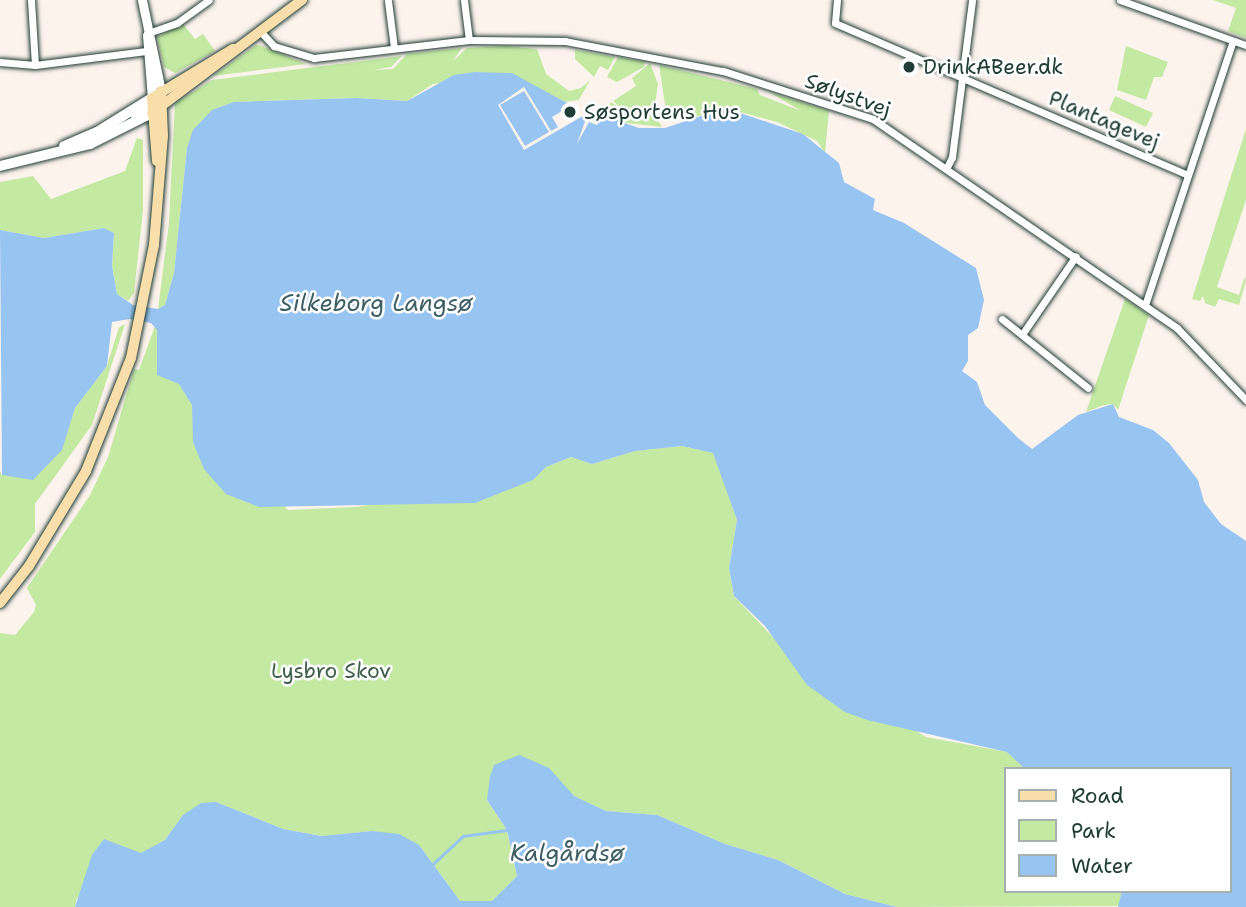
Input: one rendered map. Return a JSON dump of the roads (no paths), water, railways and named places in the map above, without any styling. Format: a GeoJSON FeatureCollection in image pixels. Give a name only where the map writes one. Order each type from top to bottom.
{"type":"FeatureCollection","features":[{"type":"Feature","properties":{"kind":"main road"},"geometry":{"type":"LineString","coordinates":[[0,166],[90,144],[157,102],[302,0]]}},
{"type":"Feature","properties":{"kind":"main road"},"geometry":{"type":"LineString","coordinates":[[34,158],[97,132],[157,102],[221,53],[236,47]]}},
{"type":"Feature","properties":{"kind":"main road"},"geometry":{"type":"LineString","coordinates":[[0,603],[29,566],[86,471],[114,407],[145,300],[159,174],[157,102]]}},
{"type":"Feature","properties":{"kind":"street"},"geometry":{"type":"LineString","coordinates":[[31,0],[35,65]]}},
{"type":"Feature","properties":{"kind":"street"},"geometry":{"type":"LineString","coordinates":[[142,0],[157,102]]}},
{"type":"Feature","properties":{"kind":"street"},"geometry":{"type":"LineString","coordinates":[[148,33],[177,23],[209,0]]}},
{"type":"Feature","properties":{"kind":"street"},"geometry":{"type":"LineString","coordinates":[[464,0],[469,40]]}},
{"type":"Feature","properties":{"kind":"street","name":"Plantagevej"},"geometry":{"type":"LineString","coordinates":[[837,0],[835,23],[1188,176]]}},
{"type":"Feature","properties":{"kind":"street"},"geometry":{"type":"LineString","coordinates":[[947,167],[952,157],[972,0]]}},
{"type":"Feature","properties":{"kind":"street"},"geometry":{"type":"LineString","coordinates":[[1120,0],[1246,45]]}},
{"type":"Feature","properties":{"kind":"street"},"geometry":{"type":"LineString","coordinates":[[388,1],[394,48]]}},
{"type":"Feature","properties":{"kind":"street","name":"Sølystvej"},"geometry":{"type":"LineString","coordinates":[[260,31],[274,46],[299,56],[469,40],[565,41],[723,71],[873,119],[947,167],[1145,305],[1197,347],[1246,400]]}},
{"type":"Feature","properties":{"kind":"street"},"geometry":{"type":"LineString","coordinates":[[148,33],[146,51],[157,102]]}},
{"type":"Feature","properties":{"kind":"street"},"geometry":{"type":"LineString","coordinates":[[1145,305],[1233,41]]}},
{"type":"Feature","properties":{"kind":"street"},"geometry":{"type":"LineString","coordinates":[[0,62],[35,65],[146,51]]}},
{"type":"Feature","properties":{"kind":"street"},"geometry":{"type":"LineString","coordinates":[[1023,333],[1076,256]]}},
{"type":"Feature","properties":{"kind":"street"},"geometry":{"type":"LineString","coordinates":[[1002,319],[1023,333],[1088,388]]}},
{"type":"Feature","properties":{"kind":"water","name":"Silkeborg Langsø"},"geometry":{"type":"Polygon","coordinates":[[[475,72],[512,73],[565,102],[639,128],[665,128],[725,108],[803,134],[839,163],[844,182],[875,199],[873,210],[904,223],[976,268],[984,300],[978,328],[968,335],[968,361],[962,371],[977,382],[985,405],[1018,438],[1032,449],[1078,415],[1113,404],[1119,417],[1153,430],[1169,443],[1198,480],[1204,502],[1221,524],[1246,541],[1246,907],[1118,907],[1122,893],[1232,893],[1232,767],[1023,767],[1007,752],[867,720],[845,712],[807,685],[765,626],[734,596],[729,568],[737,520],[713,453],[682,446],[635,451],[592,464],[571,457],[546,467],[533,480],[475,503],[259,507],[226,494],[204,469],[193,442],[192,405],[179,384],[157,375],[157,330],[151,323],[130,319],[112,322],[107,366],[75,408],[62,450],[33,480],[2,475],[0,230],[44,238],[104,228],[114,233],[112,266],[117,294],[133,305],[158,309],[165,305],[174,273],[187,148],[193,130],[212,110],[234,102],[356,98],[407,101],[454,75],[475,72]]]}},
{"type":"Feature","properties":{"kind":"water","name":"Kalgårdsø"},"geometry":{"type":"Polygon","coordinates":[[[519,755],[549,768],[574,796],[606,811],[657,815],[725,844],[778,860],[845,894],[897,907],[75,907],[92,855],[104,839],[141,853],[165,840],[183,815],[201,803],[216,802],[283,829],[322,836],[372,831],[399,834],[419,845],[460,901],[492,901],[517,876],[507,830],[487,800],[490,777],[494,765],[519,755]]]}},
{"type":"Feature","properties":{"kind":"waterway"},"geometry":{"type":"LineString","coordinates":[[433,864],[463,836],[507,830]]}},
{"type":"Feature","properties":{"kind":"place","name":"DrinkABeer.dk"},"geometry":{"type":"Point","coordinates":[909,67]}},
{"type":"Feature","properties":{"kind":"place","name":"Søsportens Hus"},"geometry":{"type":"Point","coordinates":[570,112]}},
{"type":"Feature","properties":{"kind":"park label","name":"Lysbro Skov"},"geometry":{"type":"Point","coordinates":[331,671]}}]}
